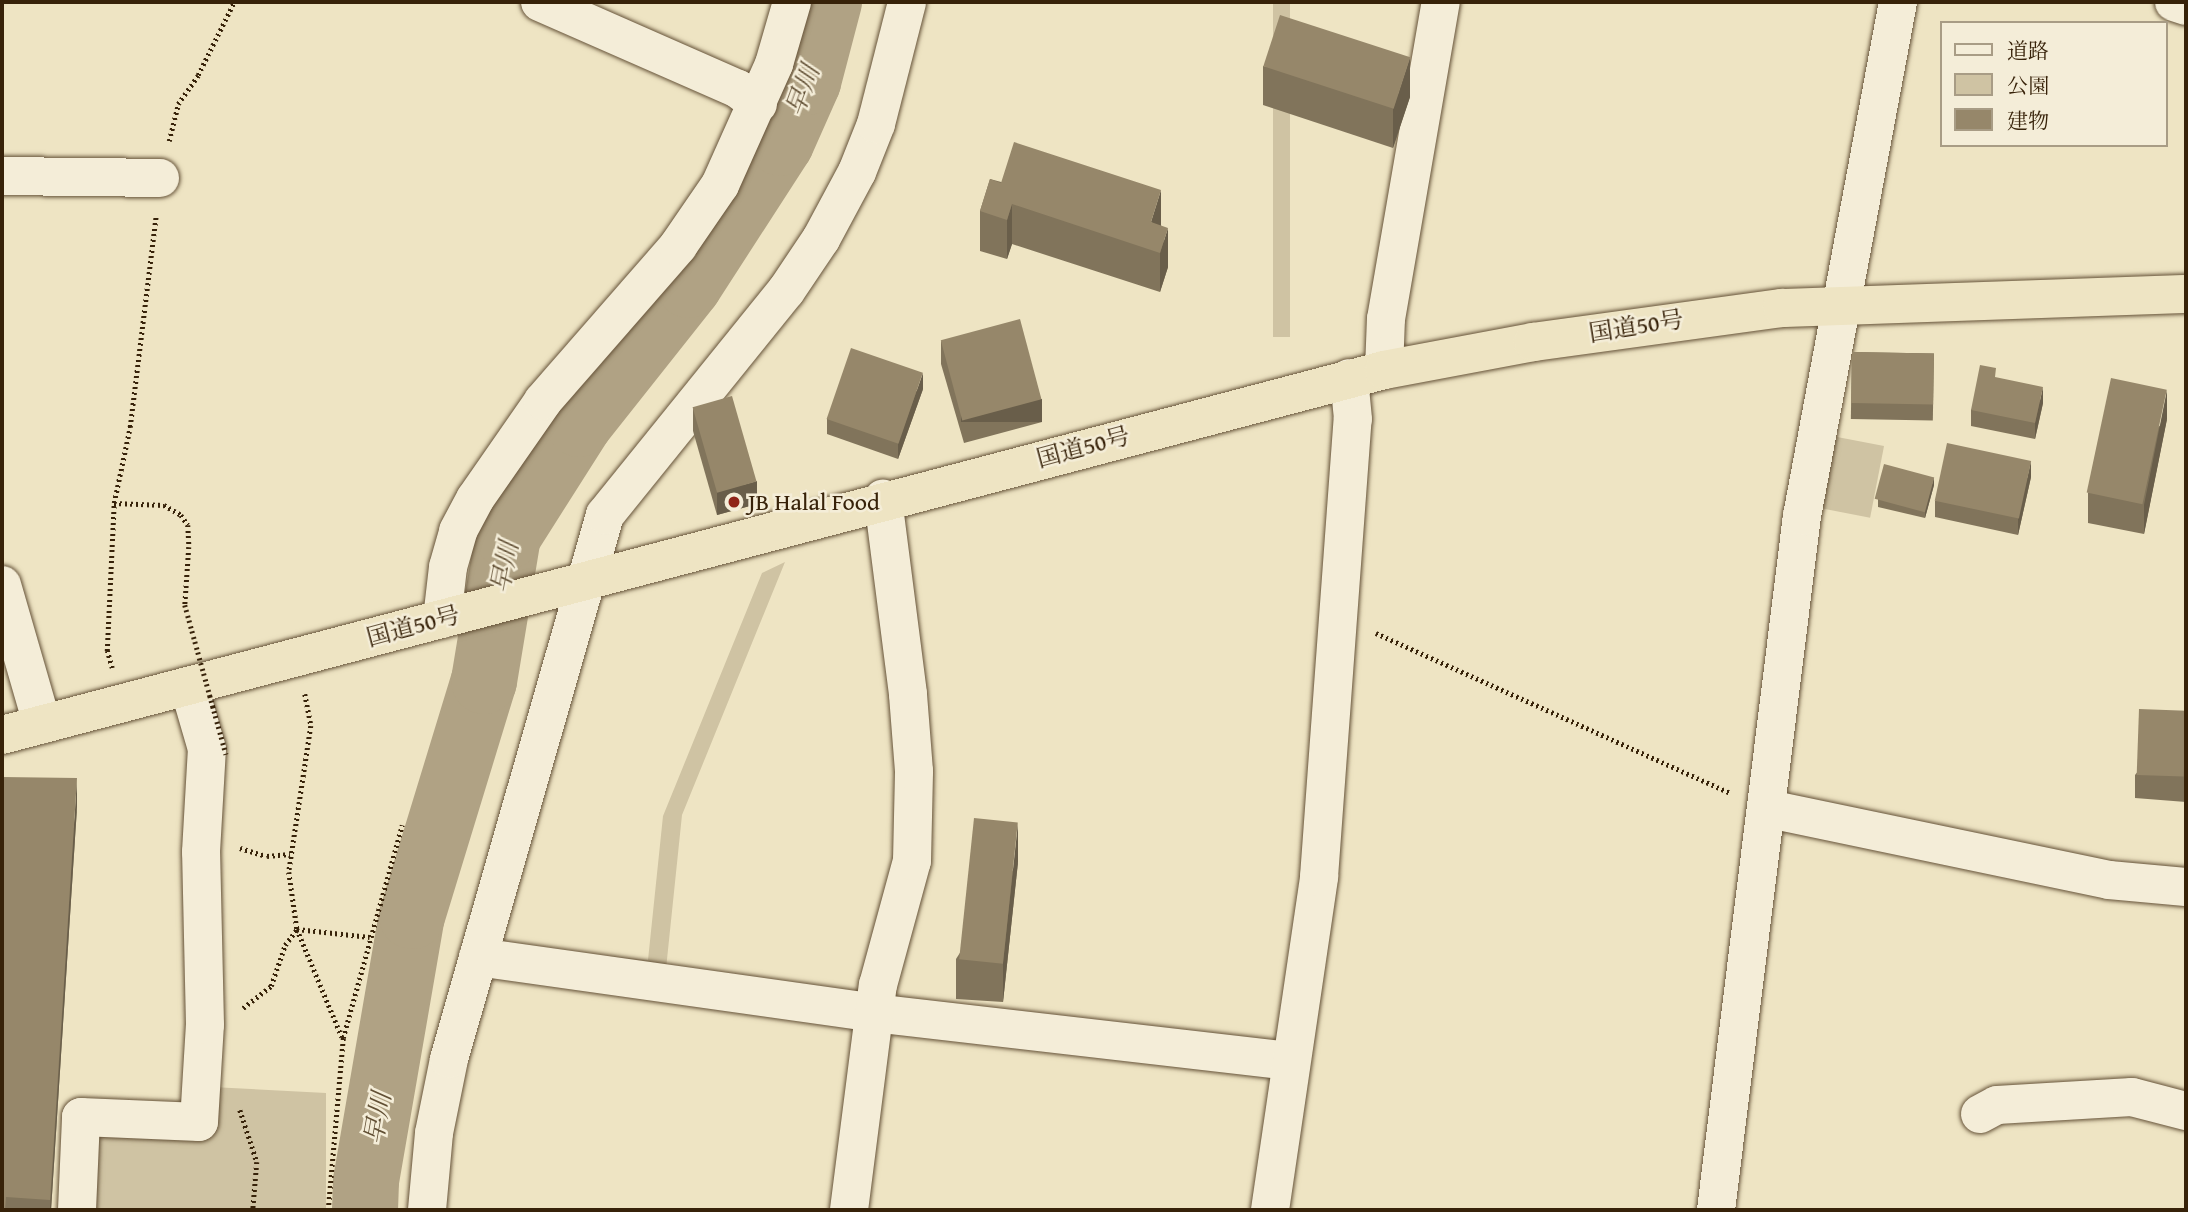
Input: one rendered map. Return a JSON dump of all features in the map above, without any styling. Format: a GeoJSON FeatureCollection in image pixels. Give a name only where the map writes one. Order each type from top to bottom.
{"type":"FeatureCollection","features":[{"type":"Feature","properties":{"kind":"highway","name":"国道50号"},"geometry":{"type":"LineString","coordinates":[[2,735],[883,499],[1367,374],[1704,316],[1844,305],[2186,294]]}},
{"type":"Feature","properties":{"kind":"street"},"geometry":{"type":"LineString","coordinates":[[540,2],[738,89],[758,104]]}},
{"type":"Feature","properties":{"kind":"street"},"geometry":{"type":"LineString","coordinates":[[446,617],[448,567],[458,531],[474,499],[543,401],[678,246],[720,185],[758,104],[792,2]]}},
{"type":"Feature","properties":{"kind":"street"},"geometry":{"type":"LineString","coordinates":[[427,1210],[434,1132],[449,1059],[578,582],[613,500],[786,291],[821,240],[857,172],[876,124],[907,2]]}},
{"type":"Feature","properties":{"kind":"street"},"geometry":{"type":"LineString","coordinates":[[1270,1210],[1289,1061],[1321,852],[1353,419],[1386,318],[1441,2]]}},
{"type":"Feature","properties":{"kind":"street"},"geometry":{"type":"LineString","coordinates":[[1716,1210],[1754,803],[1782,659],[1802,516],[1844,305],[1898,2]]}},
{"type":"Feature","properties":{"kind":"street"},"geometry":{"type":"LineString","coordinates":[[2174,2],[2186,6]]}},
{"type":"Feature","properties":{"kind":"street"},"geometry":{"type":"LineString","coordinates":[[2,176],[160,178]]}},
{"type":"Feature","properties":{"kind":"street"},"geometry":{"type":"LineString","coordinates":[[849,1210],[874,1013],[912,861],[914,771],[892,547],[883,499]]}},
{"type":"Feature","properties":{"kind":"street"},"geometry":{"type":"LineString","coordinates":[[2,585],[42,723]]}},
{"type":"Feature","properties":{"kind":"street"},"geometry":{"type":"LineString","coordinates":[[77,1210],[81,1117],[199,1122],[205,1025],[201,852],[207,749],[189,687]]}},
{"type":"Feature","properties":{"kind":"street"},"geometry":{"type":"LineString","coordinates":[[1754,803],[2109,880],[2186,887]]}},
{"type":"Feature","properties":{"kind":"street"},"geometry":{"type":"LineString","coordinates":[[478,957],[874,1013],[1289,1061]]}},
{"type":"Feature","properties":{"kind":"street"},"geometry":{"type":"LineString","coordinates":[[1980,1114],[1997,1105],[2132,1097],[2186,1111]]}},
{"type":"Feature","properties":{"kind":"path"},"geometry":{"type":"LineString","coordinates":[[115,679],[107,652],[114,502],[131,427]]}},
{"type":"Feature","properties":{"kind":"path"},"geometry":{"type":"LineString","coordinates":[[114,502],[164,505],[181,515],[188,525],[190,547],[185,605],[226,754]]}},
{"type":"Feature","properties":{"kind":"path"},"geometry":{"type":"LineString","coordinates":[[1366,628],[1754,803]]}},
{"type":"Feature","properties":{"kind":"path"},"geometry":{"type":"LineString","coordinates":[[308,706],[311,726],[289,872],[297,929],[343,1038]]}},
{"type":"Feature","properties":{"kind":"path"},"geometry":{"type":"LineString","coordinates":[[328,1210],[343,1038],[402,825]]}},
{"type":"Feature","properties":{"kind":"path"},"geometry":{"type":"LineString","coordinates":[[297,929],[370,937]]}},
{"type":"Feature","properties":{"kind":"path"},"geometry":{"type":"LineString","coordinates":[[236,1012],[271,986],[285,945],[297,929]]}},
{"type":"Feature","properties":{"kind":"path"},"geometry":{"type":"LineString","coordinates":[[237,1101],[257,1161],[253,1210]]}},
{"type":"Feature","properties":{"kind":"green space"},"geometry":{"type":"Polygon","coordinates":[[[1273,2],[1290,2],[1290,337],[1273,337],[1273,2]]]}},
{"type":"Feature","properties":{"kind":"green space"},"geometry":{"type":"Polygon","coordinates":[[[1832,436],[1884,446],[1870,518],[1818,508],[1832,436]]]}},
{"type":"Feature","properties":{"kind":"green space"},"geometry":{"type":"Polygon","coordinates":[[[785,562],[682,815],[666,969],[510,946],[648,960],[663,816],[762,573],[785,562]]]}},
{"type":"Feature","properties":{"kind":"green space"},"geometry":{"type":"Polygon","coordinates":[[[212,1087],[326,1093],[326,1210],[88,1210],[95,1126],[208,1130],[212,1087]]]}},
{"type":"Feature","properties":{"kind":"building"},"geometry":{"type":"Polygon","coordinates":[[[1280,15],[1410,57],[1394,109],[1263,66],[1280,15]]]}},
{"type":"Feature","properties":{"kind":"building"},"geometry":{"type":"Polygon","coordinates":[[[1014,142],[1161,190],[1151,222],[1168,228],[1160,253],[1012,204],[1007,220],[980,211],[990,179],[1001,183],[1014,142]]]}},
{"type":"Feature","properties":{"kind":"building"},"geometry":{"type":"Polygon","coordinates":[[[1020,319],[1041,399],[962,420],[941,340],[1020,319]]]}},
{"type":"Feature","properties":{"kind":"building"},"geometry":{"type":"Polygon","coordinates":[[[851,348],[923,373],[898,444],[827,419],[851,348]]]}},
{"type":"Feature","properties":{"kind":"building"},"geometry":{"type":"Polygon","coordinates":[[[1852,352],[1934,353],[1933,404],[1851,403],[1852,352]]]}},
{"type":"Feature","properties":{"kind":"building"},"geometry":{"type":"Polygon","coordinates":[[[1980,365],[1996,368],[1995,377],[2043,387],[2035,423],[1971,410],[1980,365]]]}},
{"type":"Feature","properties":{"kind":"building"},"geometry":{"type":"Polygon","coordinates":[[[2111,378],[2167,390],[2142,504],[2087,492],[2111,378]]]}},
{"type":"Feature","properties":{"kind":"building"},"geometry":{"type":"Polygon","coordinates":[[[732,396],[757,482],[717,493],[693,407],[732,396]]]}},
{"type":"Feature","properties":{"kind":"building"},"geometry":{"type":"Polygon","coordinates":[[[1947,443],[2031,461],[2019,519],[1935,501],[1947,443]]]}},
{"type":"Feature","properties":{"kind":"building"},"geometry":{"type":"Polygon","coordinates":[[[1884,464],[1934,477],[1925,512],[1875,499],[1884,464]]]}},
{"type":"Feature","properties":{"kind":"building"},"geometry":{"type":"Polygon","coordinates":[[[2139,709],[2186,711],[2184,777],[2137,775],[2139,709]]]}},
{"type":"Feature","properties":{"kind":"building"},"geometry":{"type":"Polygon","coordinates":[[[2,777],[77,778],[50,1200],[6,1197],[5,1210],[2,1210],[2,777]]]}},
{"type":"Feature","properties":{"kind":"building"},"geometry":{"type":"Polygon","coordinates":[[[974,818],[1018,823],[1003,964],[959,959],[974,818]]]}},
{"type":"Feature","properties":{"kind":"waterway","name":"早川"},"geometry":{"type":"LineString","coordinates":[[365,1210],[366,1181],[412,916],[484,681],[508,536],[579,424],[689,285],[781,143],[808,82],[829,2]]}},
{"type":"Feature","properties":{"kind":"place","name":"JB Halal Food"},"geometry":{"type":"Point","coordinates":[734,502]}}]}
